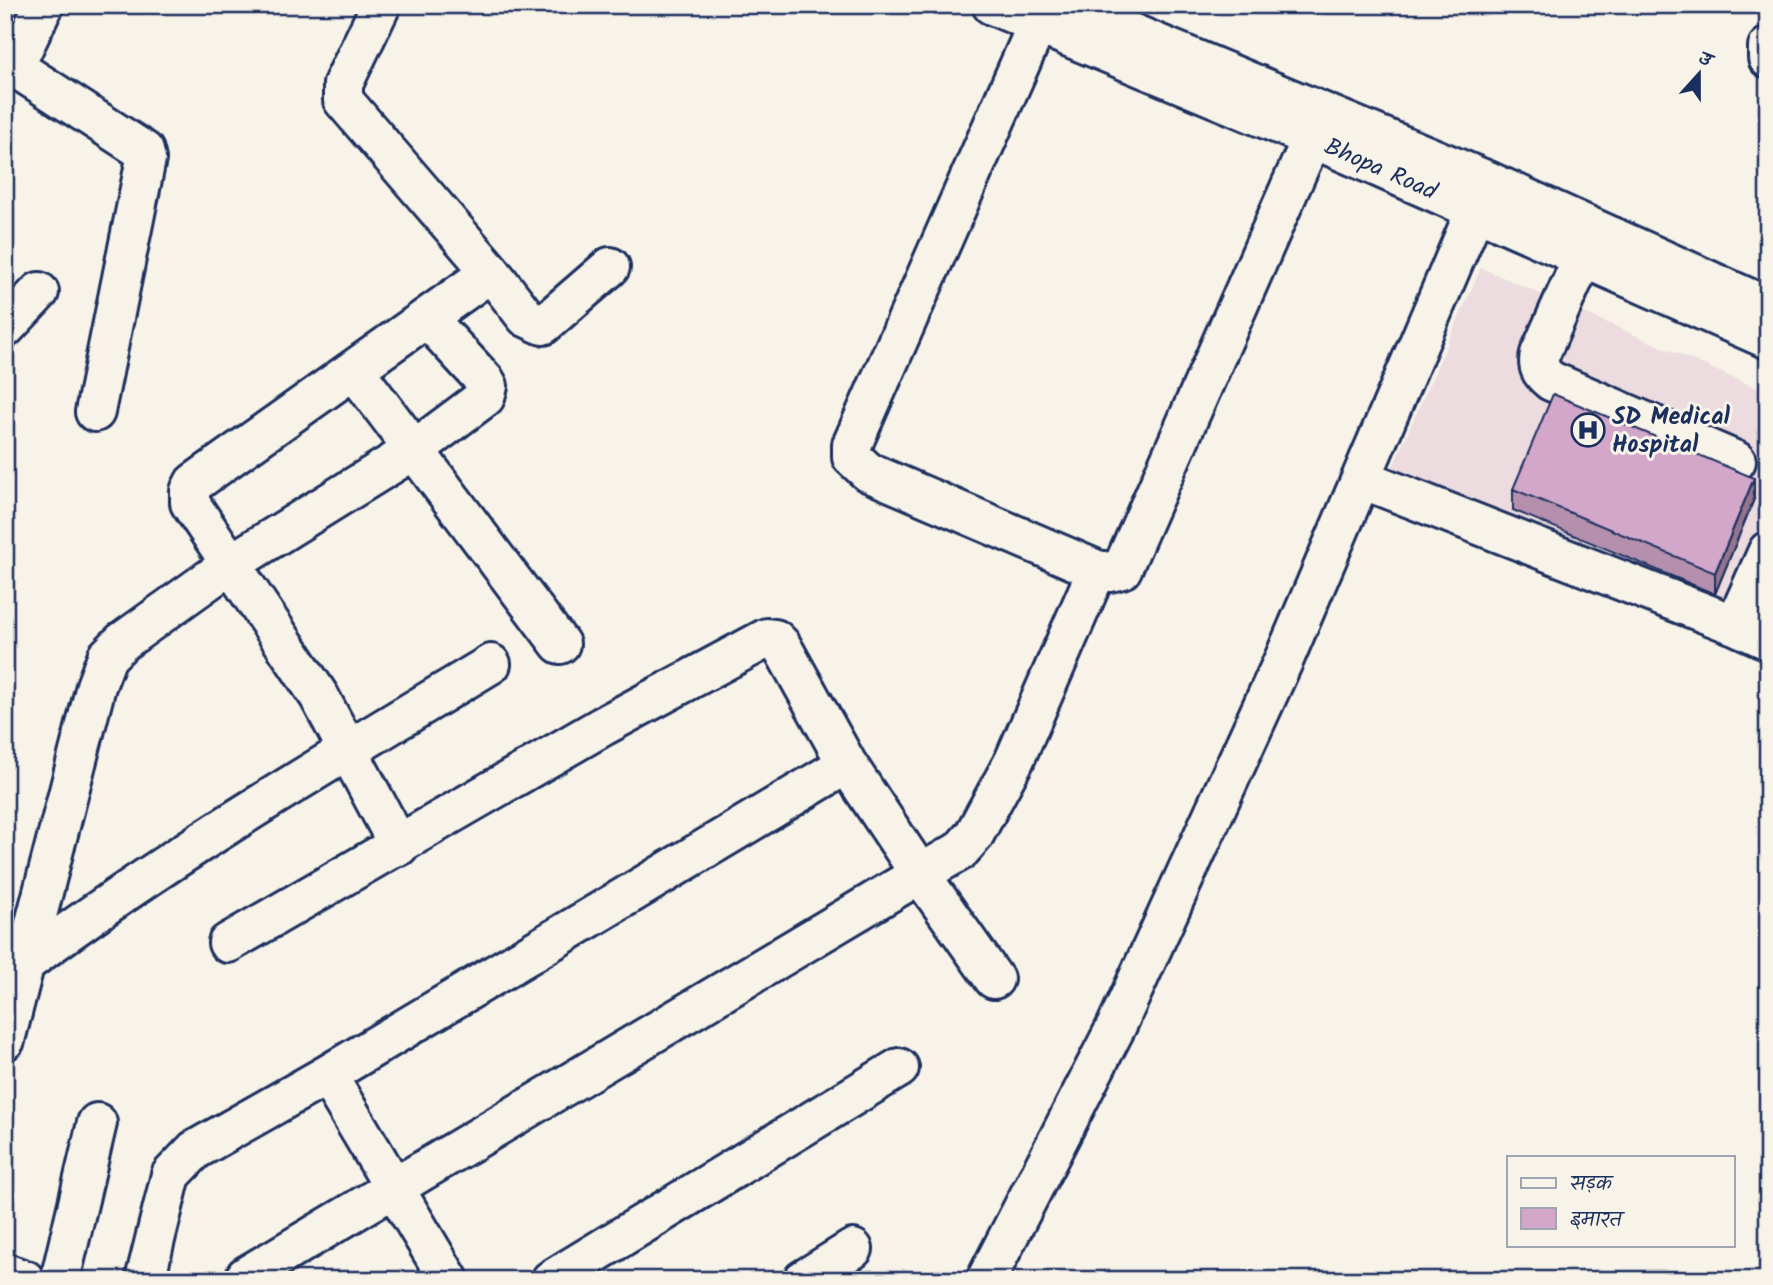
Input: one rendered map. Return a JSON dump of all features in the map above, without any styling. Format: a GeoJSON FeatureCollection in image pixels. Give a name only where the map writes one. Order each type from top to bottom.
{"type":"FeatureCollection","features":[{"type":"Feature","properties":{"kind":"street"},"geometry":{"type":"LineString","coordinates":[[44,5],[10,64],[140,146],[146,159],[95,412]]}},
{"type":"Feature","properties":{"kind":"street"},"geometry":{"type":"LineString","coordinates":[[381,5],[343,84],[343,100],[491,272],[526,317],[542,326],[610,267]]}},
{"type":"Feature","properties":{"kind":"street","name":"Bhopa Road"},"geometry":{"type":"LineString","coordinates":[[992,5],[1049,12],[1483,196],[1768,307]]}},
{"type":"Feature","properties":{"kind":"street"},"geometry":{"type":"LineString","coordinates":[[1049,12],[852,445],[852,457],[867,472],[1097,570],[1110,572],[1122,569],[1312,138]]}},
{"type":"Feature","properties":{"kind":"street","name":"Bhopa Road"},"geometry":{"type":"LineString","coordinates":[[1049,12],[1312,138],[1483,196],[1583,257],[1768,338]]}},
{"type":"Feature","properties":{"kind":"street"},"geometry":{"type":"LineString","coordinates":[[1768,47],[1768,58]]}},
{"type":"Feature","properties":{"kind":"street"},"geometry":{"type":"LineString","coordinates":[[986,1280],[1117,1025],[1286,657],[1483,196]]}},
{"type":"Feature","properties":{"kind":"street"},"geometry":{"type":"LineString","coordinates":[[1583,257],[1540,354],[1538,364],[1542,374],[1551,381],[1736,461]]}},
{"type":"Feature","properties":{"kind":"street"},"geometry":{"type":"LineString","coordinates":[[399,846],[318,696],[190,503],[188,496],[194,483],[491,272]]}},
{"type":"Feature","properties":{"kind":"street"},"geometry":{"type":"LineString","coordinates":[[5,328],[39,292]]}},
{"type":"Feature","properties":{"kind":"street"},"geometry":{"type":"LineString","coordinates":[[5,1040],[15,962],[50,856],[96,687],[107,657],[122,642],[232,563],[414,450],[485,397],[488,386],[427,318]]}},
{"type":"Feature","properties":{"kind":"street"},"geometry":{"type":"LineString","coordinates":[[355,371],[560,644]]}},
{"type":"Feature","properties":{"kind":"street"},"geometry":{"type":"LineString","coordinates":[[1362,479],[1751,632],[1768,551]]}},
{"type":"Feature","properties":{"kind":"street"},"geometry":{"type":"LineString","coordinates":[[246,1276],[960,851],[974,835],[1014,761],[1097,570]]}},
{"type":"Feature","properties":{"kind":"street"},"geometry":{"type":"LineString","coordinates":[[228,943],[603,726],[767,638],[775,639],[781,645],[847,764],[993,979]]}},
{"type":"Feature","properties":{"kind":"street"},"geometry":{"type":"LineString","coordinates":[[15,962],[202,839],[491,664]]}},
{"type":"Feature","properties":{"kind":"street"},"geometry":{"type":"LineString","coordinates":[[145,1280],[171,1175],[195,1150],[327,1075],[847,764]]}},
{"type":"Feature","properties":{"kind":"street"},"geometry":{"type":"LineString","coordinates":[[551,1280],[898,1068]]}},
{"type":"Feature","properties":{"kind":"street"},"geometry":{"type":"LineString","coordinates":[[327,1075],[449,1280]]}},
{"type":"Feature","properties":{"kind":"street"},"geometry":{"type":"LineString","coordinates":[[60,1280],[97,1123]]}},
{"type":"Feature","properties":{"kind":"street"},"geometry":{"type":"LineString","coordinates":[[803,1280],[853,1249]]}},
{"type":"Feature","properties":{"kind":"street"},"geometry":{"type":"LineString","coordinates":[[5,1273],[25,1280]]}},
{"type":"Feature","properties":{"kind":"shaded area","name":"SD Medical Hospital"},"geometry":{"type":"Polygon","coordinates":[[[1481,268],[1768,393],[1768,515],[1726,606],[1392,468],[1481,268]]]}},
{"type":"Feature","properties":{"kind":"building"},"geometry":{"type":"Polygon","coordinates":[[[1553,394],[1754,478],[1715,573],[1513,489],[1553,394]]]}},
{"type":"Feature","properties":{"kind":"place","name":"SD Medical Hospital"},"geometry":{"type":"Point","coordinates":[1588,430]}}]}
